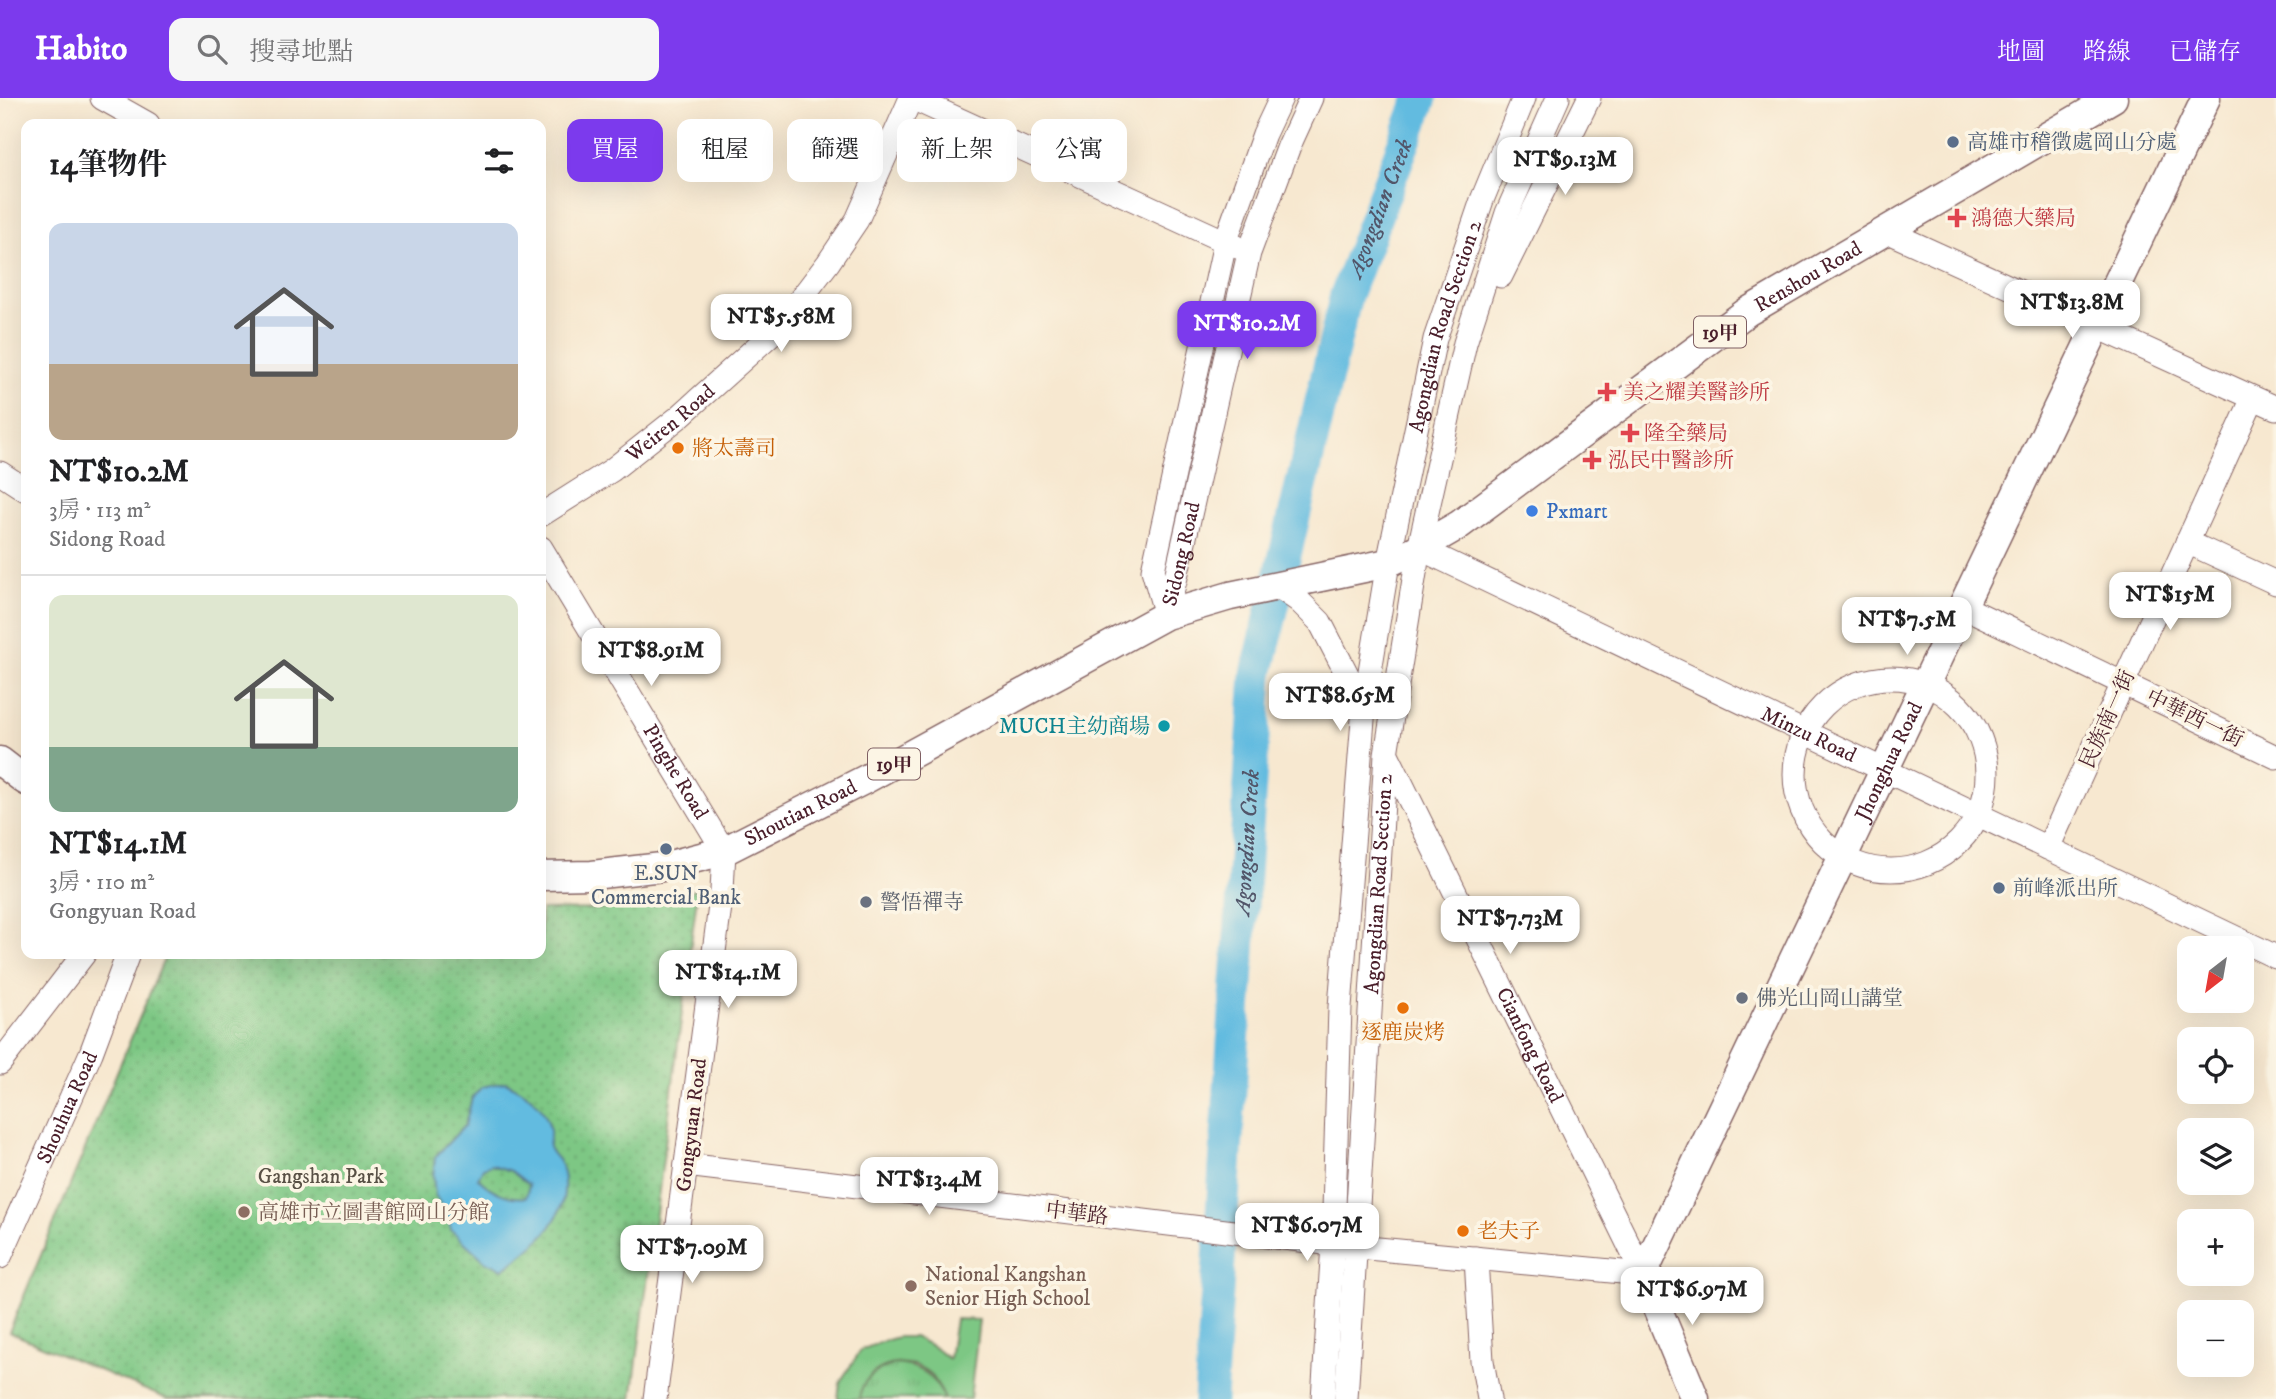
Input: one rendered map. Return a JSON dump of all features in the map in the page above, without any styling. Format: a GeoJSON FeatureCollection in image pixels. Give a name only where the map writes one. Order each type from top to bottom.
{"type":"FeatureCollection","features":[{"type":"Feature","properties":{"kind":"main road","name":"Renshou Road"},"geometry":{"type":"LineString","coordinates":[[1279,587],[1388,564],[1459,525],[1747,312],[2113,98]]}},
{"type":"Feature","properties":{"kind":"main road","name":"Jhonghua Road"},"geometry":{"type":"LineString","coordinates":[[1643,1274],[2206,98]]}},
{"type":"Feature","properties":{"kind":"main road","name":"Shoutian Road"},"geometry":{"type":"LineString","coordinates":[[546,876],[592,875],[662,867],[724,850],[866,779],[1166,615],[1230,596],[1279,587]]}},
{"type":"Feature","properties":{"kind":"main road"},"geometry":{"type":"LineString","coordinates":[[0,761],[21,777]]}},
{"type":"Feature","properties":{"kind":"main road","name":"Cianfong Road"},"geometry":{"type":"LineString","coordinates":[[1643,1274],[1695,1399]]}},
{"type":"Feature","properties":{"kind":"street"},"geometry":{"type":"LineString","coordinates":[[102,98],[139,119]]}},
{"type":"Feature","properties":{"kind":"street"},"geometry":{"type":"LineString","coordinates":[[912,98],[1249,253]]}},
{"type":"Feature","properties":{"kind":"street","name":"Weiren Road"},"geometry":{"type":"LineString","coordinates":[[546,512],[612,470],[679,417],[780,326],[857,220],[912,98]]}},
{"type":"Feature","properties":{"kind":"street","name":"Sidong Road"},"geometry":{"type":"LineString","coordinates":[[1166,615],[1153,570],[1225,243],[1264,134],[1281,98]]}},
{"type":"Feature","properties":{"kind":"street","name":"Sidong Road"},"geometry":{"type":"LineString","coordinates":[[1166,615],[1249,253],[1289,146],[1311,98]]}},
{"type":"Feature","properties":{"kind":"street","name":"Agongdian Road Section 2"},"geometry":{"type":"LineString","coordinates":[[1323,1399],[1333,1244],[1340,1007],[1364,707],[1388,564],[1435,339],[1482,200],[1524,98]]}},
{"type":"Feature","properties":{"kind":"street","name":"Agongdian Road Section 2"},"geometry":{"type":"LineString","coordinates":[[1346,1399],[1386,754],[1419,548],[1465,343],[1507,213],[1558,98]]}},
{"type":"Feature","properties":{"kind":"street"},"geometry":{"type":"LineString","coordinates":[[1501,276],[1589,98]]}},
{"type":"Feature","properties":{"kind":"street"},"geometry":{"type":"LineString","coordinates":[[1886,232],[2276,408]]}},
{"type":"Feature","properties":{"kind":"street","name":"民族南一街"},"geometry":{"type":"LineString","coordinates":[[2048,848],[2253,398]]}},
{"type":"Feature","properties":{"kind":"street"},"geometry":{"type":"LineString","coordinates":[[0,473],[21,487]]}},
{"type":"Feature","properties":{"kind":"street"},"geometry":{"type":"LineString","coordinates":[[2187,542],[2276,583]]}},
{"type":"Feature","properties":{"kind":"street","name":"Minzu Road"},"geometry":{"type":"LineString","coordinates":[[1419,548],[2276,957]]}},
{"type":"Feature","properties":{"kind":"street","name":"Pinghe Road"},"geometry":{"type":"LineString","coordinates":[[546,556],[724,850]]}},
{"type":"Feature","properties":{"kind":"street","name":"Cianfong Road"},"geometry":{"type":"LineString","coordinates":[[1279,587],[1299,601],[1320,622],[1339,656],[1643,1274]]}},
{"type":"Feature","properties":{"kind":"street","name":"中華西一街"},"geometry":{"type":"LineString","coordinates":[[1962,606],[2276,757]]}},
{"type":"Feature","properties":{"kind":"street"},"geometry":{"type":"LineString","coordinates":[[1903,678],[1925,684],[1957,704],[1976,728],[1986,756],[1986,787],[1978,815],[1961,840],[1937,859],[1908,869],[1878,869],[1842,857],[1824,843],[1806,819],[1796,790],[1795,761],[1804,732],[1821,707],[1845,689],[1873,679],[1903,678]]}},
{"type":"Feature","properties":{"kind":"street","name":"Gongyuan Road"},"geometry":{"type":"LineString","coordinates":[[654,1399],[722,891],[724,850]]}},
{"type":"Feature","properties":{"kind":"street"},"geometry":{"type":"LineString","coordinates":[[0,1063],[80,959]]}},
{"type":"Feature","properties":{"kind":"street","name":"Shouhua Road"},"geometry":{"type":"LineString","coordinates":[[0,1257],[91,1053],[126,959]]}},
{"type":"Feature","properties":{"kind":"street"},"geometry":{"type":"LineString","coordinates":[[1340,1007],[1370,1007]]}},
{"type":"Feature","properties":{"kind":"street","name":"中華路"},"geometry":{"type":"LineString","coordinates":[[686,1165],[1333,1244]]}},
{"type":"Feature","properties":{"kind":"street"},"geometry":{"type":"LineString","coordinates":[[1333,1244],[1643,1274]]}},
{"type":"Feature","properties":{"kind":"street"},"geometry":{"type":"LineString","coordinates":[[1476,1258],[1482,1361],[1489,1399]]}},
{"type":"Feature","properties":{"kind":"green space","name":"Gangshan Park"},"geometry":{"type":"Polygon","coordinates":[[[698,889],[632,1399],[167,1399],[9,1332],[164,959],[546,959],[546,910],[605,909],[698,889]]]}},
{"type":"Feature","properties":{"kind":"green space"},"geometry":{"type":"Polygon","coordinates":[[[955,1319],[979,1320],[970,1399],[945,1399],[931,1375],[910,1364],[899,1364],[877,1370],[862,1387],[859,1399],[838,1399],[840,1382],[861,1350],[881,1342],[898,1337],[914,1337],[949,1359],[955,1319]]]}},
{"type":"Feature","properties":{"kind":"green space"},"geometry":{"type":"Polygon","coordinates":[[[895,1364],[914,1367],[926,1373],[936,1383],[945,1399],[859,1399],[863,1386],[871,1376],[895,1364]]]}},
{"type":"Feature","properties":{"kind":"water"},"geometry":{"type":"Polygon","coordinates":[[[505,1082],[535,1101],[548,1122],[549,1147],[561,1165],[564,1183],[559,1213],[551,1226],[529,1249],[503,1269],[486,1262],[451,1230],[447,1215],[435,1195],[435,1157],[465,1125],[472,1098],[482,1087],[505,1082]],[[492,1165],[483,1168],[478,1178],[500,1193],[526,1197],[529,1185],[511,1171],[492,1165]]]}},
{"type":"Feature","properties":{"kind":"waterway","name":"Agongdian Creek"},"geometry":{"type":"LineString","coordinates":[[1210,1399],[1257,674],[1346,295],[1421,98]]}},
{"type":"Feature","properties":{"kind":"place","name":"高雄市稽徵處岡山分處"},"geometry":{"type":"Point","coordinates":[1953,142]}},
{"type":"Feature","properties":{"kind":"place","name":"鴻德大藥局"},"geometry":{"type":"Point","coordinates":[1957,218]}},
{"type":"Feature","properties":{"kind":"place","name":"美之耀美醫診所"},"geometry":{"type":"Point","coordinates":[1607,392]}},
{"type":"Feature","properties":{"kind":"place","name":"隆全藥局"},"geometry":{"type":"Point","coordinates":[1630,433]}},
{"type":"Feature","properties":{"kind":"place","name":"將太壽司"},"geometry":{"type":"Point","coordinates":[678,448]}},
{"type":"Feature","properties":{"kind":"place","name":"泓民中醫診所"},"geometry":{"type":"Point","coordinates":[1592,460]}},
{"type":"Feature","properties":{"kind":"place","name":"Pxmart"},"geometry":{"type":"Point","coordinates":[1532,511]}},
{"type":"Feature","properties":{"kind":"place","name":"MUCH主幼商場"},"geometry":{"type":"Point","coordinates":[1164,726]}},
{"type":"Feature","properties":{"kind":"place","name":"E.SUN Commercial Bank"},"geometry":{"type":"Point","coordinates":[666,849]}},
{"type":"Feature","properties":{"kind":"place","name":"前峰派出所"},"geometry":{"type":"Point","coordinates":[1999,888]}},
{"type":"Feature","properties":{"kind":"place","name":"警悟禪寺"},"geometry":{"type":"Point","coordinates":[866,902]}},
{"type":"Feature","properties":{"kind":"place","name":"佛光山岡山講堂"},"geometry":{"type":"Point","coordinates":[1742,998]}},
{"type":"Feature","properties":{"kind":"place","name":"逐鹿炭烤"},"geometry":{"type":"Point","coordinates":[1403,1008]}},
{"type":"Feature","properties":{"kind":"place","name":"高雄市立圖書館岡山分館"},"geometry":{"type":"Point","coordinates":[244,1212]}},
{"type":"Feature","properties":{"kind":"place","name":"老夫子"},"geometry":{"type":"Point","coordinates":[1463,1231]}},
{"type":"Feature","properties":{"kind":"place","name":"National Kangshan Senior High School"},"geometry":{"type":"Point","coordinates":[911,1286]}}]}
